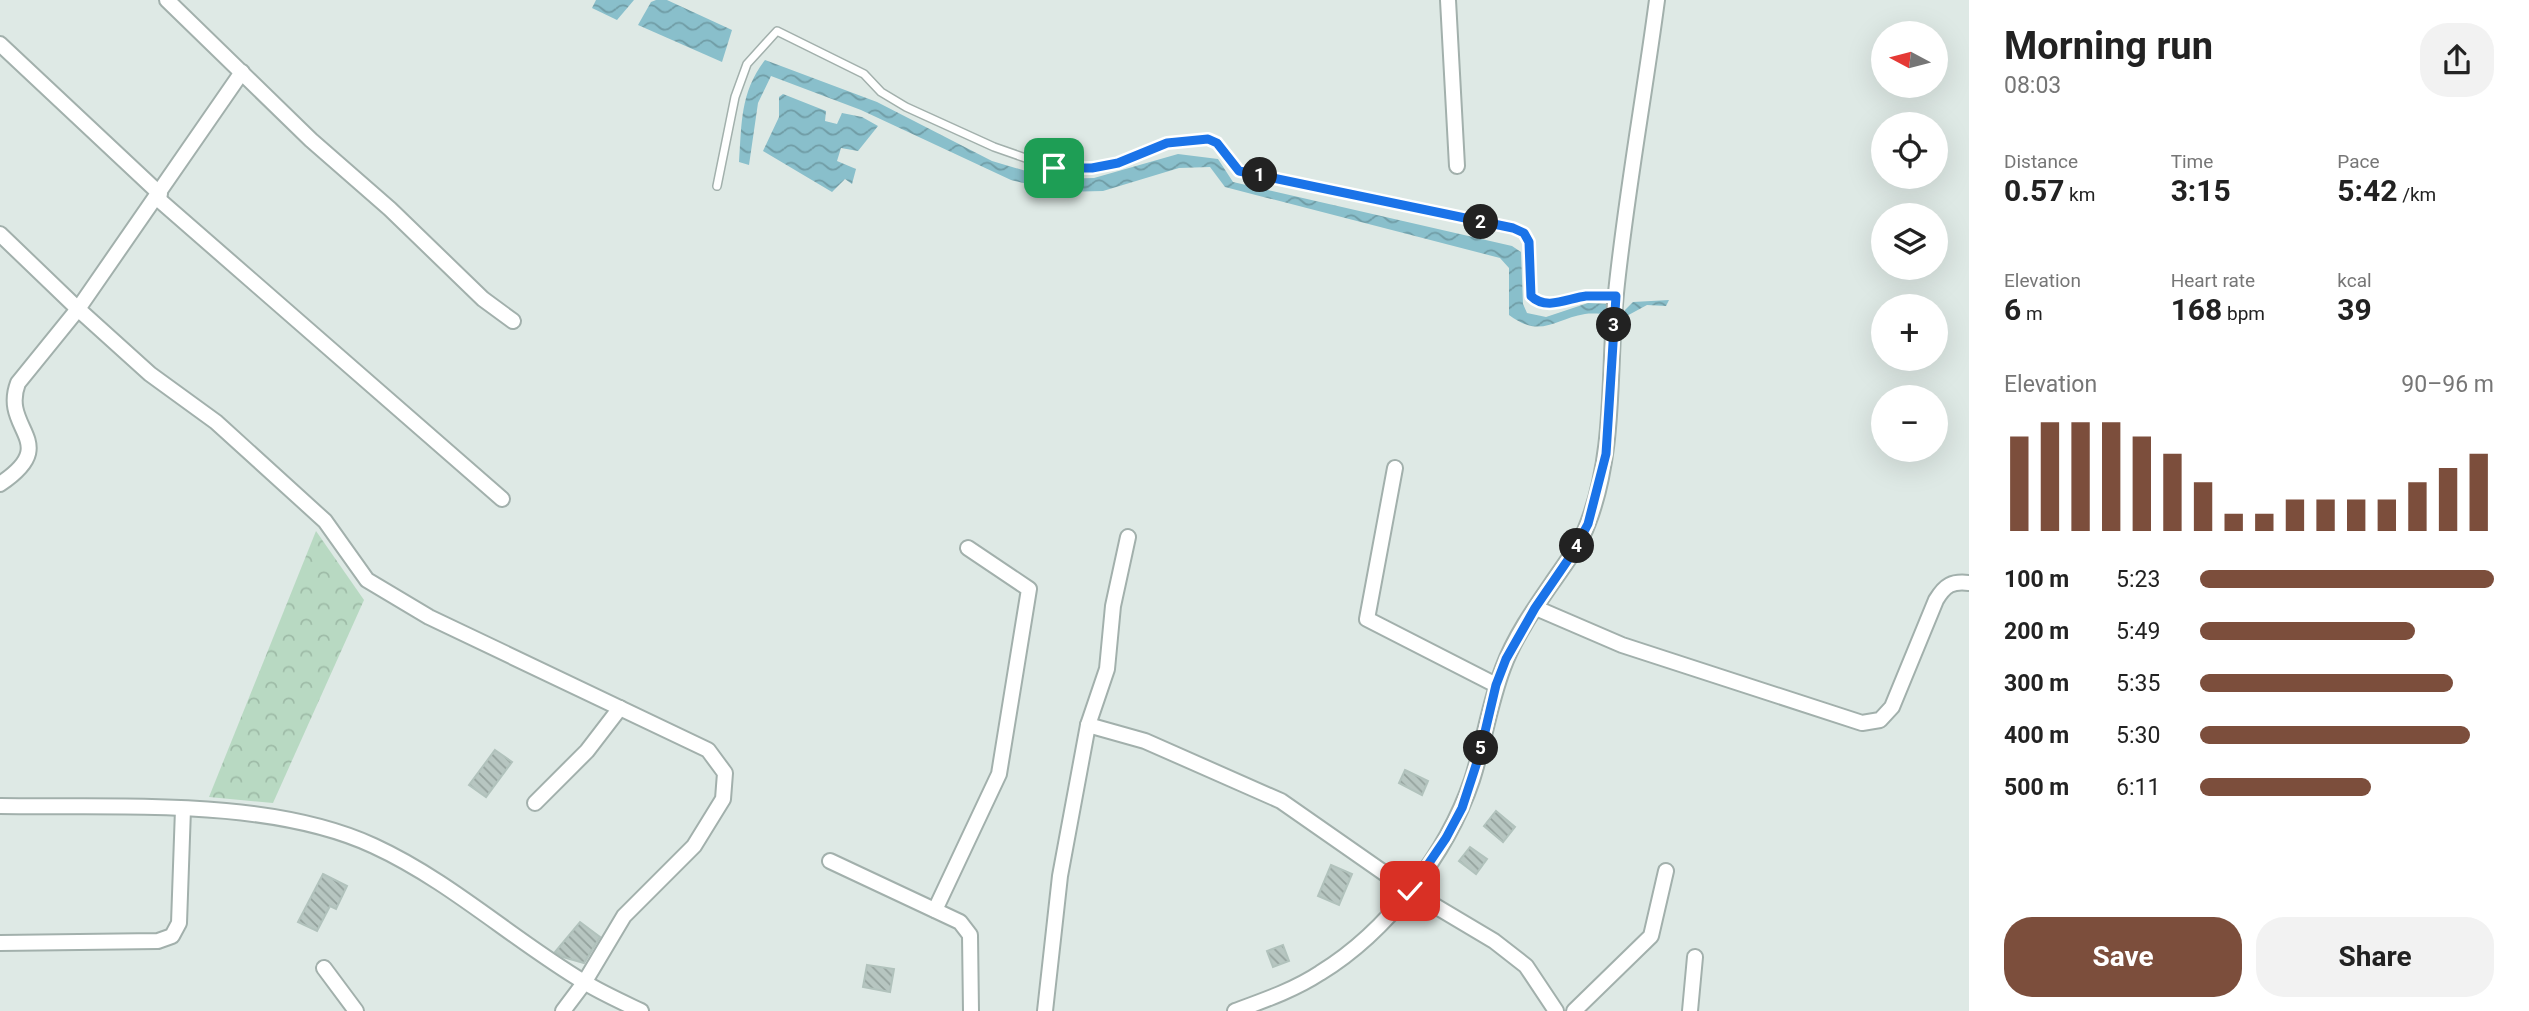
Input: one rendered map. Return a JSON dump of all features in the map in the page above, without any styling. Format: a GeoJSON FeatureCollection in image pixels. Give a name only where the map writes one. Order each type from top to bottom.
{"type":"FeatureCollection","features":[{"type":"Feature","properties":{"kind":"street"},"geometry":{"type":"LineString","coordinates":[[167,0],[311,141],[390,209],[483,299],[513,321]]}},
{"type":"Feature","properties":{"kind":"street"},"geometry":{"type":"LineString","coordinates":[[1448,0],[1457,166]]}},
{"type":"Feature","properties":{"kind":"street"},"geometry":{"type":"LineString","coordinates":[[1236,1011],[1284,993],[1321,973],[1357,947],[1410,891],[1446,838],[1462,808],[1480,753],[1496,685],[1506,659],[1588,524],[1606,454],[1616,296],[1627,196],[1639,132],[1657,0]]}},
{"type":"Feature","properties":{"kind":"street"},"geometry":{"type":"LineString","coordinates":[[0,44],[158,196],[502,499]]}},
{"type":"Feature","properties":{"kind":"street"},"geometry":{"type":"LineString","coordinates":[[0,484],[22,464],[27,453],[25,438],[12,411],[13,392],[18,383],[78,309],[242,72]]}},
{"type":"Feature","properties":{"kind":"street"},"geometry":{"type":"LineString","coordinates":[[0,234],[150,373],[216,422],[325,521],[367,580],[429,617],[708,750],[725,773],[723,799],[694,846],[624,916],[584,983],[563,1011]]}},
{"type":"Feature","properties":{"kind":"street"},"geometry":{"type":"LineString","coordinates":[[1395,468],[1367,619],[1496,685]]}},
{"type":"Feature","properties":{"kind":"street"},"geometry":{"type":"LineString","coordinates":[[1045,1011],[1060,876],[1088,725],[1108,669],[1113,606],[1128,537]]}},
{"type":"Feature","properties":{"kind":"street"},"geometry":{"type":"LineString","coordinates":[[936,910],[999,774],[1029,589],[968,548]]}},
{"type":"Feature","properties":{"kind":"street"},"geometry":{"type":"LineString","coordinates":[[1535,608],[1622,645],[1862,723],[1880,720],[1892,707],[1936,600],[1944,587],[1956,581],[1969,583]]}},
{"type":"Feature","properties":{"kind":"street"},"geometry":{"type":"LineString","coordinates":[[534,803],[587,751],[620,708]]}},
{"type":"Feature","properties":{"kind":"street"},"geometry":{"type":"LineString","coordinates":[[1088,725],[1144,741],[1281,801],[1410,891],[1494,941],[1526,966],[1556,1011]]}},
{"type":"Feature","properties":{"kind":"street"},"geometry":{"type":"LineString","coordinates":[[0,806],[183,809],[241,813],[304,824],[373,845],[428,876],[584,983],[641,1011]]}},
{"type":"Feature","properties":{"kind":"street"},"geometry":{"type":"LineString","coordinates":[[0,943],[158,941],[172,936],[179,923],[183,809]]}},
{"type":"Feature","properties":{"kind":"street"},"geometry":{"type":"LineString","coordinates":[[830,861],[960,922],[970,935],[971,1011]]}},
{"type":"Feature","properties":{"kind":"street"},"geometry":{"type":"LineString","coordinates":[[1574,1011],[1651,936],[1667,871]]}},
{"type":"Feature","properties":{"kind":"street"},"geometry":{"type":"LineString","coordinates":[[1690,1011],[1695,957]]}},
{"type":"Feature","properties":{"kind":"street"},"geometry":{"type":"LineString","coordinates":[[324,968],[356,1011]]}},
{"type":"Feature","properties":{"kind":"lane"},"geometry":{"type":"LineString","coordinates":[[717,186],[735,97],[747,64],[777,31],[864,74],[881,92],[906,107],[994,146],[1054,168],[1092,168],[1118,163],[1167,143],[1208,139],[1217,143],[1239,171],[1513,228],[1524,233],[1529,242],[1531,296],[1536,301],[1548,303],[1584,296],[1616,296]]}},
{"type":"Feature","properties":{"kind":"green space"},"geometry":{"type":"Polygon","coordinates":[[[316,531],[364,600],[273,803],[209,797],[316,531]]]}},
{"type":"Feature","properties":{"kind":"water"},"geometry":{"type":"Polygon","coordinates":[[[596,0],[634,0],[617,20],[592,8],[596,0]]]}},
{"type":"Feature","properties":{"kind":"water"},"geometry":{"type":"Polygon","coordinates":[[[667,0],[732,30],[722,62],[638,25],[651,2],[667,0]]]}},
{"type":"Feature","properties":{"kind":"water"},"geometry":{"type":"Polygon","coordinates":[[[765,60],[877,102],[992,161],[1053,179],[1094,178],[1178,154],[1218,159],[1233,182],[1512,246],[1521,252],[1523,304],[1527,313],[1546,317],[1588,303],[1609,304],[1608,314],[1585,314],[1539,327],[1530,326],[1509,315],[1509,268],[1500,258],[1225,187],[1210,167],[1179,168],[1103,191],[1061,192],[1011,180],[861,110],[771,76],[758,103],[749,165],[739,162],[747,96],[765,60]]]}},
{"type":"Feature","properties":{"kind":"water"},"geometry":{"type":"Polygon","coordinates":[[[783,94],[826,111],[825,121],[837,124],[842,113],[862,117],[878,126],[858,151],[841,148],[837,161],[856,169],[852,184],[845,179],[832,192],[763,151],[779,117],[779,97],[783,94]]]}},
{"type":"Feature","properties":{"kind":"water"},"geometry":{"type":"Polygon","coordinates":[[[1669,300],[1666,306],[1647,305],[1623,318],[1625,310],[1633,302],[1669,300]]]}},
{"type":"Feature","properties":{"kind":"building"},"geometry":{"type":"Polygon","coordinates":[[[495,750],[512,762],[486,797],[469,785],[495,750]]]}},
{"type":"Feature","properties":{"kind":"building"},"geometry":{"type":"Polygon","coordinates":[[[1405,770],[1428,781],[1422,795],[1399,783],[1405,770]]]}},
{"type":"Feature","properties":{"kind":"building"},"geometry":{"type":"Polygon","coordinates":[[[1496,811],[1515,827],[1503,842],[1484,826],[1496,811]]]}},
{"type":"Feature","properties":{"kind":"building"},"geometry":{"type":"Polygon","coordinates":[[[1470,847],[1487,859],[1476,874],[1459,861],[1470,847]]]}},
{"type":"Feature","properties":{"kind":"building"},"geometry":{"type":"Polygon","coordinates":[[[1331,865],[1352,874],[1339,905],[1318,896],[1331,865]]]}},
{"type":"Feature","properties":{"kind":"building"},"geometry":{"type":"Polygon","coordinates":[[[323,874],[347,886],[336,909],[330,906],[317,931],[298,922],[323,874]]]}},
{"type":"Feature","properties":{"kind":"building"},"geometry":{"type":"Polygon","coordinates":[[[580,922],[600,937],[584,963],[555,952],[580,922]]]}},
{"type":"Feature","properties":{"kind":"building"},"geometry":{"type":"Polygon","coordinates":[[[1283,945],[1289,961],[1273,967],[1267,951],[1283,945]]]}},
{"type":"Feature","properties":{"kind":"building"},"geometry":{"type":"Polygon","coordinates":[[[867,965],[894,969],[890,992],[863,987],[867,965]]]}},
{"type":"Feature","properties":{"kind":"route"},"geometry":{"type":"LineString","coordinates":[[1054,168],[1092,168],[1118,163],[1167,143],[1208,139],[1217,143],[1239,171],[1513,228],[1524,233],[1529,242],[1531,296],[1536,301],[1548,303],[1584,296],[1616,296],[1606,454],[1588,524],[1506,659],[1496,685],[1480,753],[1462,808],[1446,838],[1410,891]]}}]}
